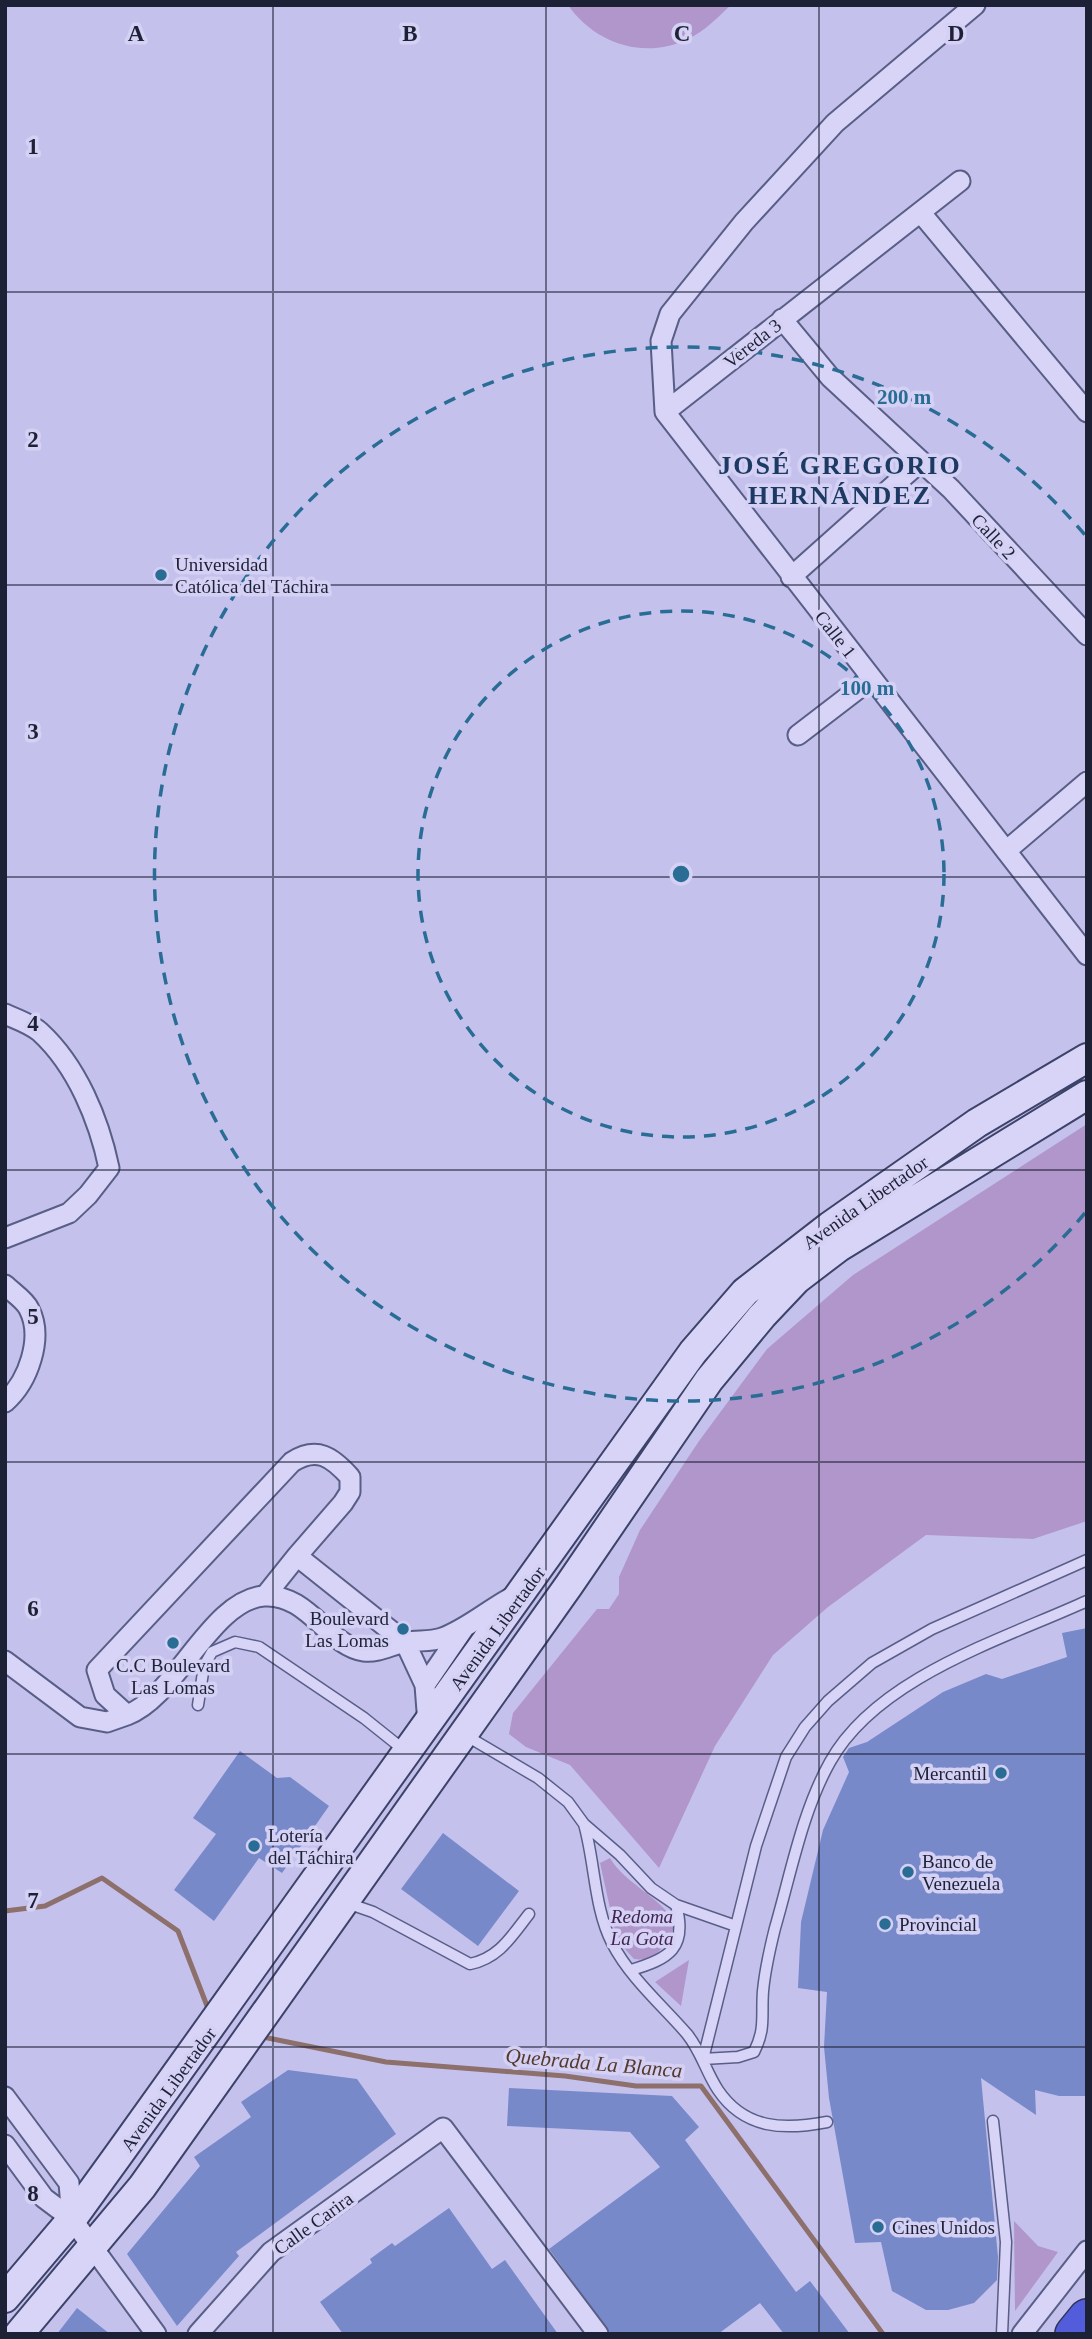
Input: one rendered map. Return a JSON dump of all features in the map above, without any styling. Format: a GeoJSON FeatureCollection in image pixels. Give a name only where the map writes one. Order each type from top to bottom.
{"type":"FeatureCollection","features":[{"type":"Feature","properties":{"kind":"highway"},"geometry":{"type":"LineString","coordinates":[[1074,2334],[1087,2318]]}},
{"type":"Feature","properties":{"kind":"main road","name":"Avenida Libertador"},"geometry":{"type":"LineString","coordinates":[[5,2298],[72,2219],[238,1993],[693,1352],[745,1292],[830,1226],[977,1123],[1087,1058]]}},
{"type":"Feature","properties":{"kind":"main road","name":"Avenida Libertador"},"geometry":{"type":"LineString","coordinates":[[19,2334],[142,2187],[461,1733],[569,1585],[709,1380],[797,1279],[839,1247],[1087,1095]]}},
{"type":"Feature","properties":{"kind":"street"},"geometry":{"type":"LineString","coordinates":[[665,411],[661,341],[670,314],[744,222],[835,123],[975,5]]}},
{"type":"Feature","properties":{"kind":"street","name":"Vereda 3"},"geometry":{"type":"LineString","coordinates":[[665,411],[960,181]]}},
{"type":"Feature","properties":{"kind":"street"},"geometry":{"type":"LineString","coordinates":[[921,213],[1087,412]]}},
{"type":"Feature","properties":{"kind":"street","name":"Calle 2"},"geometry":{"type":"LineString","coordinates":[[782,319],[830,377],[951,489],[1087,635]]}},
{"type":"Feature","properties":{"kind":"street","name":"Calle 1"},"geometry":{"type":"LineString","coordinates":[[665,411],[791,577],[1087,954]]}},
{"type":"Feature","properties":{"kind":"street"},"geometry":{"type":"LineString","coordinates":[[791,577],[920,462]]}},
{"type":"Feature","properties":{"kind":"street"},"geometry":{"type":"LineString","coordinates":[[798,735],[871,679]]}},
{"type":"Feature","properties":{"kind":"street"},"geometry":{"type":"LineString","coordinates":[[1006,851],[1087,782]]}},
{"type":"Feature","properties":{"kind":"street"},"geometry":{"type":"LineString","coordinates":[[5,1014],[38,1030],[67,1064],[101,1131],[109,1168],[88,1195],[69,1213],[5,1238]]}},
{"type":"Feature","properties":{"kind":"street"},"geometry":{"type":"LineString","coordinates":[[5,1285],[29,1309],[36,1346],[24,1375],[5,1402]]}},
{"type":"Feature","properties":{"kind":"street"},"geometry":{"type":"LineString","coordinates":[[5,1661],[80,1717],[107,1722],[127,1715],[141,1710],[215,1627],[238,1606],[265,1596],[350,1492],[351,1477],[328,1455],[314,1453],[292,1462],[97,1670],[106,1695],[127,1715]]}},
{"type":"Feature","properties":{"kind":"street"},"geometry":{"type":"LineString","coordinates":[[297,1556],[405,1642],[425,1685],[428,1724]]}},
{"type":"Feature","properties":{"kind":"street"},"geometry":{"type":"LineString","coordinates":[[265,1596],[302,1607],[347,1644],[363,1651],[375,1651],[405,1642],[441,1638],[464,1627],[489,1608],[523,1592]]}},
{"type":"Feature","properties":{"kind":"street"},"geometry":{"type":"LineString","coordinates":[[425,1685],[464,1627]]}},
{"type":"Feature","properties":{"kind":"street"},"geometry":{"type":"LineString","coordinates":[[5,2097],[69,2183],[72,2219]]}},
{"type":"Feature","properties":{"kind":"street","name":"Calle Carira"},"geometry":{"type":"LineString","coordinates":[[198,2334],[271,2252],[443,2128],[598,2334]]}},
{"type":"Feature","properties":{"kind":"street"},"geometry":{"type":"LineString","coordinates":[[5,2145],[44,2197],[72,2219],[156,2334]]}},
{"type":"Feature","properties":{"kind":"street"},"geometry":{"type":"LineString","coordinates":[[1022,2334],[1087,2250]]}},
{"type":"Feature","properties":{"kind":"lane"},"geometry":{"type":"LineString","coordinates":[[702,2059],[756,1846],[786,1757],[805,1727],[828,1700],[872,1663],[932,1629],[1087,1560]]}},
{"type":"Feature","properties":{"kind":"lane"},"geometry":{"type":"LineString","coordinates":[[702,2059],[738,2057],[754,2052],[764,2031],[763,1992],[771,1944],[790,1874],[816,1789],[845,1739],[881,1706],[953,1659],[1087,1601]]}},
{"type":"Feature","properties":{"kind":"lane"},"geometry":{"type":"LineString","coordinates":[[198,1705],[204,1666],[212,1652],[235,1643],[259,1647],[364,1718],[408,1753]]}},
{"type":"Feature","properties":{"kind":"lane"},"geometry":{"type":"LineString","coordinates":[[461,1733],[538,1778],[568,1802],[584,1824],[620,1855],[650,1888],[676,1905],[736,1926]]}},
{"type":"Feature","properties":{"kind":"lane"},"geometry":{"type":"LineString","coordinates":[[584,1824],[601,1913],[612,1943],[631,1970],[689,2036],[719,2091],[732,2106],[756,2122],[787,2128],[827,2122]]}},
{"type":"Feature","properties":{"kind":"lane"},"geometry":{"type":"LineString","coordinates":[[343,1902],[373,1912],[470,1964],[488,1960],[502,1949],[529,1914]]}},
{"type":"Feature","properties":{"kind":"lane"},"geometry":{"type":"LineString","coordinates":[[631,1970],[656,1963],[675,1946],[681,1925],[676,1905]]}},
{"type":"Feature","properties":{"kind":"lane"},"geometry":{"type":"LineString","coordinates":[[993,2121],[1006,2242],[1003,2334]]}},
{"type":"Feature","properties":{"kind":"green space"},"geometry":{"type":"Polygon","coordinates":[[[568,5],[731,5],[688,39],[672,45],[638,48],[606,38],[592,30],[568,5]]]}},
{"type":"Feature","properties":{"kind":"green space"},"geometry":{"type":"Polygon","coordinates":[[[1087,1124],[1087,1521],[1033,1539],[926,1535],[828,1607],[773,1655],[715,1746],[659,1868],[570,1765],[526,1747],[509,1734],[513,1713],[597,1609],[609,1609],[619,1594],[619,1577],[640,1530],[699,1441],[767,1349],[853,1275],[1087,1124]]]}},
{"type":"Feature","properties":{"kind":"green space","name":"Redoma La Gota"},"geometry":{"type":"Polygon","coordinates":[[[610,1858],[625,1876],[669,1914],[675,1924],[665,1944],[649,1958],[634,1959],[617,1940],[600,1863],[610,1858]]]}},
{"type":"Feature","properties":{"kind":"green space"},"geometry":{"type":"Polygon","coordinates":[[[689,1960],[681,2006],[655,1982],[689,1960]]]}},
{"type":"Feature","properties":{"kind":"green space"},"geometry":{"type":"Polygon","coordinates":[[[1014,2221],[1038,2246],[1058,2252],[1015,2311],[1014,2221]]]}},
{"type":"Feature","properties":{"kind":"building"},"geometry":{"type":"Polygon","coordinates":[[[1087,1628],[1087,2096],[1059,2096],[1035,2090],[1036,2115],[981,2078],[998,2257],[997,2280],[974,2303],[948,2310],[926,2310],[892,2291],[881,2242],[855,2243],[829,2098],[824,2047],[827,1992],[798,1988],[801,1922],[823,1830],[849,1772],[843,1757],[849,1748],[867,1742],[943,1692],[986,1674],[1002,1679],[1067,1657],[1062,1633],[1087,1628]]]}},
{"type":"Feature","properties":{"kind":"building","name":"Lotería del Táchira"},"geometry":{"type":"Polygon","coordinates":[[[240,1751],[277,1778],[290,1777],[329,1806],[282,1873],[259,1858],[214,1921],[174,1890],[216,1834],[193,1818],[240,1751]]]}},
{"type":"Feature","properties":{"kind":"building"},"geometry":{"type":"Polygon","coordinates":[[[443,1833],[519,1891],[478,1946],[401,1889],[443,1833]]]}},
{"type":"Feature","properties":{"kind":"building"},"geometry":{"type":"Polygon","coordinates":[[[288,2070],[357,2079],[396,2134],[236,2252],[239,2256],[177,2326],[127,2254],[200,2166],[194,2157],[251,2117],[241,2102],[288,2070]]]}},
{"type":"Feature","properties":{"kind":"building"},"geometry":{"type":"Polygon","coordinates":[[[509,2088],[672,2096],[699,2127],[685,2140],[796,2292],[810,2281],[850,2334],[784,2334],[760,2303],[718,2334],[611,2334],[549,2249],[660,2167],[630,2132],[507,2126],[509,2088]]]}},
{"type":"Feature","properties":{"kind":"building"},"geometry":{"type":"Polygon","coordinates":[[[449,2208],[492,2269],[505,2260],[558,2334],[343,2334],[320,2302],[372,2263],[370,2259],[392,2243],[395,2246],[449,2208]]]}},
{"type":"Feature","properties":{"kind":"building"},"geometry":{"type":"Polygon","coordinates":[[[77,2308],[110,2334],[57,2334],[77,2308]]]}},
{"type":"Feature","properties":{"kind":"waterway","name":"Quebrada La Blanca"},"geometry":{"type":"LineString","coordinates":[[5,1911],[45,1906],[102,1878],[178,1931],[209,2011]]}},
{"type":"Feature","properties":{"kind":"waterway","name":"Quebrada La Blanca"},"geometry":{"type":"LineString","coordinates":[[263,2037],[386,2062],[565,2076],[636,2086],[701,2086],[883,2334]]}},
{"type":"Feature","properties":{"kind":"place","name":"Universidad Católica del Táchira"},"geometry":{"type":"Point","coordinates":[161,575]}},
{"type":"Feature","properties":{"kind":"place","name":"Boulevard Las Lomas"},"geometry":{"type":"Point","coordinates":[403,1629]}},
{"type":"Feature","properties":{"kind":"place","name":"C.C Boulevard Las Lomas"},"geometry":{"type":"Point","coordinates":[173,1643]}},
{"type":"Feature","properties":{"kind":"place","name":"Mercantil"},"geometry":{"type":"Point","coordinates":[1001,1773]}},
{"type":"Feature","properties":{"kind":"place","name":"Lotería del Táchira"},"geometry":{"type":"Point","coordinates":[254,1846]}},
{"type":"Feature","properties":{"kind":"place","name":"Banco de Venezuela"},"geometry":{"type":"Point","coordinates":[908,1872]}},
{"type":"Feature","properties":{"kind":"place","name":"Provincial"},"geometry":{"type":"Point","coordinates":[885,1924]}},
{"type":"Feature","properties":{"kind":"place","name":"Cines Unidos"},"geometry":{"type":"Point","coordinates":[878,2227]}},
{"type":"Feature","properties":{"kind":"district","name":"JOSÉ GREGORIO HERNÁNDEZ"},"geometry":{"type":"Point","coordinates":[840,480]}}]}
